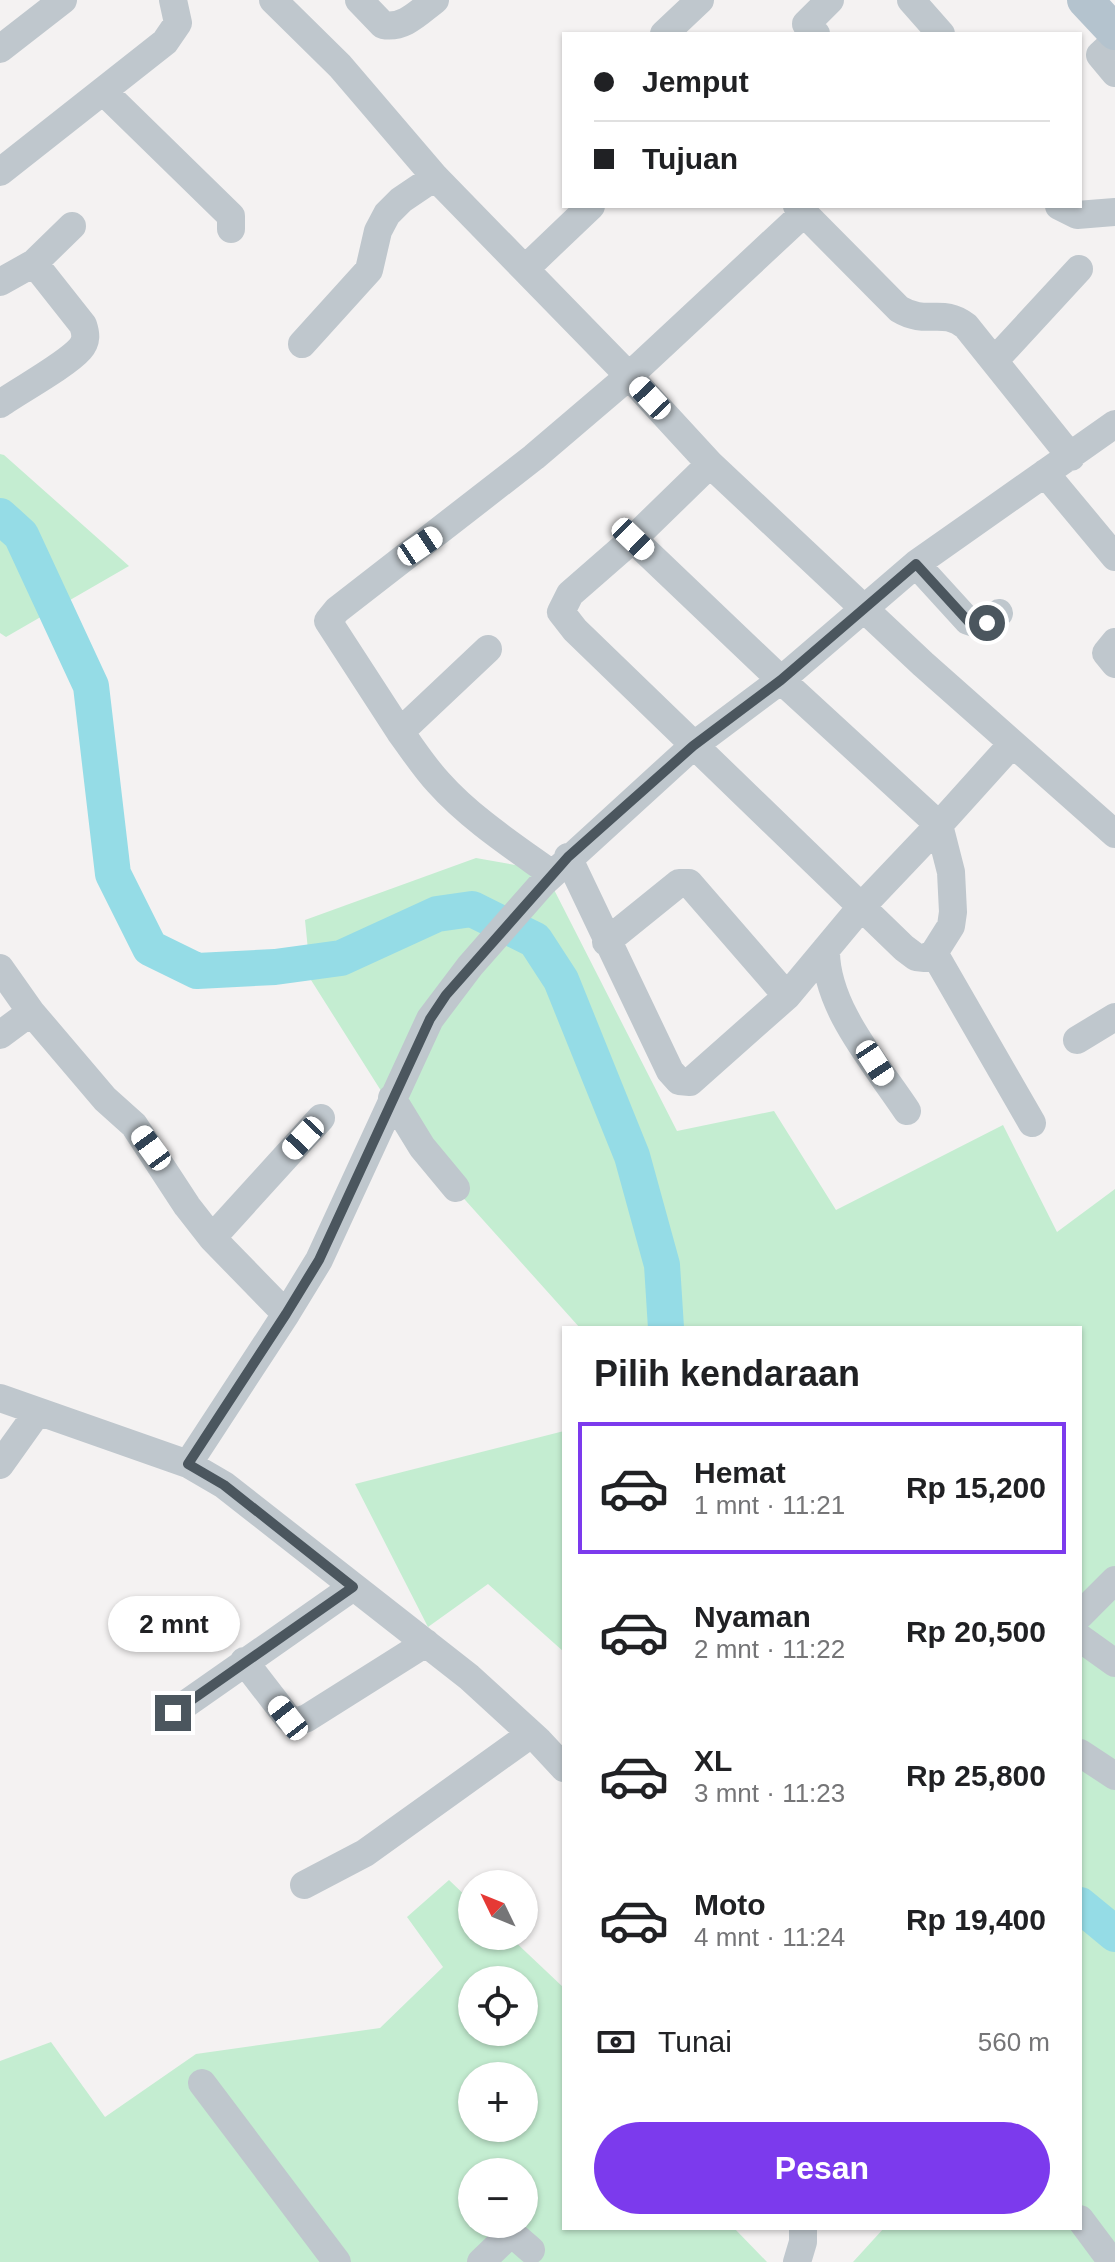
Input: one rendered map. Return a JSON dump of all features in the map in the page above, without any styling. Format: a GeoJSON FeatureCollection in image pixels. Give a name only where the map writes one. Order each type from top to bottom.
{"type":"FeatureCollection","features":[{"type":"Feature","properties":{"kind":"main road"},"geometry":{"type":"LineString","coordinates":[[1085,0],[1115,32]]}},
{"type":"Feature","properties":{"kind":"street"},"geometry":{"type":"LineString","coordinates":[[0,49],[63,0]]}},
{"type":"Feature","properties":{"kind":"street"},"geometry":{"type":"LineString","coordinates":[[0,172],[165,42],[178,23],[173,0]]}},
{"type":"Feature","properties":{"kind":"street"},"geometry":{"type":"LineString","coordinates":[[273,0],[340,66],[435,177],[710,464],[1012,744],[1115,834]]}},
{"type":"Feature","properties":{"kind":"street"},"geometry":{"type":"LineString","coordinates":[[359,0],[383,25],[389,26],[407,22],[435,0]]}},
{"type":"Feature","properties":{"kind":"street"},"geometry":{"type":"LineString","coordinates":[[666,32],[700,0]]}},
{"type":"Feature","properties":{"kind":"street"},"geometry":{"type":"LineString","coordinates":[[806,31],[830,0]]}},
{"type":"Feature","properties":{"kind":"street"},"geometry":{"type":"LineString","coordinates":[[911,0],[939,32]]}},
{"type":"Feature","properties":{"kind":"street"},"geometry":{"type":"LineString","coordinates":[[1115,41],[1100,55],[1115,73]]}},
{"type":"Feature","properties":{"kind":"street"},"geometry":{"type":"LineString","coordinates":[[103,91],[231,216],[231,229]]}},
{"type":"Feature","properties":{"kind":"street"},"geometry":{"type":"LineString","coordinates":[[302,344],[369,270],[378,231],[387,214],[401,200],[435,177]]}},
{"type":"Feature","properties":{"kind":"street"},"geometry":{"type":"LineString","coordinates":[[525,269],[589,208]]}},
{"type":"Feature","properties":{"kind":"street"},"geometry":{"type":"LineString","coordinates":[[1063,208],[1077,215],[1115,212]]}},
{"type":"Feature","properties":{"kind":"street"},"geometry":{"type":"LineString","coordinates":[[1012,744],[862,906],[787,996],[690,1082],[679,1081],[670,1071],[606,942],[554,871],[499,836],[436,781],[400,732],[328,621],[331,615],[482,499],[629,376],[800,210],[899,309],[912,317],[954,316],[966,326],[1071,457]]}},
{"type":"Feature","properties":{"kind":"street"},"geometry":{"type":"LineString","coordinates":[[0,282],[34,263],[72,226]]}},
{"type":"Feature","properties":{"kind":"street"},"geometry":{"type":"LineString","coordinates":[[0,404],[71,357],[82,347],[86,336],[83,325],[34,263]]}},
{"type":"Feature","properties":{"kind":"street"},"geometry":{"type":"LineString","coordinates":[[995,360],[1079,269]]}},
{"type":"Feature","properties":{"kind":"street"},"geometry":{"type":"LineString","coordinates":[[188,1464],[319,1260],[430,1019],[470,966],[554,871],[693,746],[781,680],[916,564],[1115,424]]}},
{"type":"Feature","properties":{"kind":"street"},"geometry":{"type":"LineString","coordinates":[[633,539],[939,825],[951,872],[953,912],[951,926],[934,953],[925,958],[916,957],[904,948],[693,746],[575,630],[561,612],[570,594],[633,539],[710,464]]}},
{"type":"Feature","properties":{"kind":"street"},"geometry":{"type":"LineString","coordinates":[[1045,473],[1115,557]]}},
{"type":"Feature","properties":{"kind":"street"},"geometry":{"type":"LineString","coordinates":[[916,564],[968,621],[977,625],[987,623],[999,613]]}},
{"type":"Feature","properties":{"kind":"street"},"geometry":{"type":"LineString","coordinates":[[1115,642],[1106,653],[1115,664]]}},
{"type":"Feature","properties":{"kind":"street"},"geometry":{"type":"LineString","coordinates":[[400,732],[488,649]]}},
{"type":"Feature","properties":{"kind":"street"},"geometry":{"type":"LineString","coordinates":[[606,942],[679,883],[689,883],[787,996]]}},
{"type":"Feature","properties":{"kind":"street"},"geometry":{"type":"LineString","coordinates":[[826,949],[826,971],[844,1014],[907,1111]]}},
{"type":"Feature","properties":{"kind":"street"},"geometry":{"type":"LineString","coordinates":[[934,953],[1032,1123]]}},
{"type":"Feature","properties":{"kind":"street"},"geometry":{"type":"LineString","coordinates":[[0,968],[31,1012],[105,1099],[134,1125],[212,1238],[286,1314]]}},
{"type":"Feature","properties":{"kind":"street"},"geometry":{"type":"LineString","coordinates":[[0,1035],[31,1012]]}},
{"type":"Feature","properties":{"kind":"street"},"geometry":{"type":"LineString","coordinates":[[1077,1040],[1115,1017]]}},
{"type":"Feature","properties":{"kind":"street"},"geometry":{"type":"LineString","coordinates":[[392,1098],[422,1147],[456,1188]]}},
{"type":"Feature","properties":{"kind":"street"},"geometry":{"type":"LineString","coordinates":[[212,1238],[321,1118]]}},
{"type":"Feature","properties":{"kind":"street"},"geometry":{"type":"LineString","coordinates":[[0,1398],[188,1464],[224,1485],[469,1677],[562,1766]]}},
{"type":"Feature","properties":{"kind":"street"},"geometry":{"type":"LineString","coordinates":[[0,1465],[37,1413]]}},
{"type":"Feature","properties":{"kind":"street"},"geometry":{"type":"LineString","coordinates":[[1082,1613],[1115,1580]]}},
{"type":"Feature","properties":{"kind":"street"},"geometry":{"type":"LineString","coordinates":[[173,1713],[353,1587]]}},
{"type":"Feature","properties":{"kind":"street"},"geometry":{"type":"LineString","coordinates":[[1082,1639],[1115,1663]]}},
{"type":"Feature","properties":{"kind":"street"},"geometry":{"type":"LineString","coordinates":[[244,1661],[288,1718],[296,1722],[426,1643]]}},
{"type":"Feature","properties":{"kind":"street"},"geometry":{"type":"LineString","coordinates":[[304,1885],[365,1853],[531,1734]]}},
{"type":"Feature","properties":{"kind":"street"},"geometry":{"type":"LineString","coordinates":[[1082,1754],[1115,1776]]}},
{"type":"Feature","properties":{"kind":"street"},"geometry":{"type":"LineString","coordinates":[[202,2083],[337,2262]]}},
{"type":"Feature","properties":{"kind":"street"},"geometry":{"type":"LineString","coordinates":[[1082,2222],[1112,2262]]}},
{"type":"Feature","properties":{"kind":"street"},"geometry":{"type":"LineString","coordinates":[[797,2262],[803,2230]]}},
{"type":"Feature","properties":{"kind":"street"},"geometry":{"type":"LineString","coordinates":[[481,2262],[507,2237],[516,2237],[531,2250]]}},
{"type":"Feature","properties":{"kind":"green space"},"geometry":{"type":"Polygon","coordinates":[[[0,454],[129,566],[6,637],[0,633],[0,454]]]}},
{"type":"Feature","properties":{"kind":"green space"},"geometry":{"type":"Polygon","coordinates":[[[476,858],[544,870],[677,1131],[774,1111],[836,1210],[1003,1125],[1057,1232],[1115,1189],[1115,2262],[853,2262],[882,2230],[1082,2230],[1082,1326],[578,1326],[414,1143],[311,980],[305,920],[476,858]]]}},
{"type":"Feature","properties":{"kind":"green space"},"geometry":{"type":"Polygon","coordinates":[[[562,1432],[562,1650],[488,1584],[428,1627],[355,1484],[562,1432]]]}},
{"type":"Feature","properties":{"kind":"green space"},"geometry":{"type":"Polygon","coordinates":[[[449,1880],[458,1889],[458,1950],[524,1950],[562,1986],[562,2230],[736,2230],[767,2262],[0,2262],[0,2061],[51,2042],[105,2117],[196,2054],[380,2028],[443,1967],[407,1917],[449,1880]]]}},
{"type":"Feature","properties":{"kind":"waterway"},"geometry":{"type":"LineString","coordinates":[[0,516],[21,535],[91,686],[113,874],[150,948],[197,971],[275,967],[341,958],[437,914],[472,909],[535,940],[561,980],[632,1156],[662,1265],[666,1326]]}},
{"type":"Feature","properties":{"kind":"waterway"},"geometry":{"type":"LineString","coordinates":[[1082,1907],[1115,1934]]}},
{"type":"Feature","properties":{"kind":"route"},"geometry":{"type":"LineString","coordinates":[[173,1713],[353,1587],[224,1485],[188,1464],[319,1260],[430,1019],[446,995],[568,857],[693,746],[781,680],[916,564],[968,621],[977,625],[987,623]]}}]}
